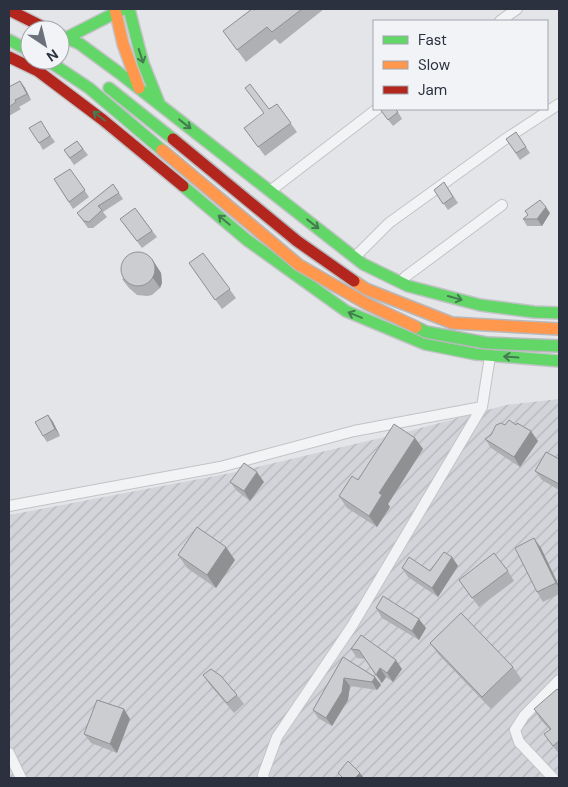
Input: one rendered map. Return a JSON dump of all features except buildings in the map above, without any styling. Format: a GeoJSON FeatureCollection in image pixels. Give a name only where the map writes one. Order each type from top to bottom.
{"type":"FeatureCollection","features":[{"type":"Feature","properties":{"kind":"main road"},"geometry":{"type":"LineString","coordinates":[[129,9],[143,63],[160,106]]}},
{"type":"Feature","properties":{"kind":"main road"},"geometry":{"type":"LineString","coordinates":[[9,10],[29,20]]}},
{"type":"Feature","properties":{"kind":"main road"},"geometry":{"type":"LineString","coordinates":[[70,34],[118,10],[128,60],[139,89]]}},
{"type":"Feature","properties":{"kind":"main road"},"geometry":{"type":"LineString","coordinates":[[70,40],[80,44],[139,89],[363,264],[408,286],[471,302],[534,312],[559,313]]}},
{"type":"Feature","properties":{"kind":"main road"},"geometry":{"type":"LineString","coordinates":[[9,57],[38,71],[104,120],[247,240],[346,311],[425,344],[490,356],[559,361]]}},
{"type":"Feature","properties":{"kind":"main road"},"geometry":{"type":"LineString","coordinates":[[70,62],[76,66]]}},
{"type":"Feature","properties":{"kind":"main road"},"geometry":{"type":"LineString","coordinates":[[61,70],[89,88],[300,264],[367,304],[426,332],[486,343],[559,346]]}},
{"type":"Feature","properties":{"kind":"main road"},"geometry":{"type":"LineString","coordinates":[[100,82],[297,241],[366,289],[452,323],[559,329]]}},
{"type":"Feature","properties":{"kind":"street"},"geometry":{"type":"LineString","coordinates":[[501,20],[516,9]]}},
{"type":"Feature","properties":{"kind":"street"},"geometry":{"type":"LineString","coordinates":[[355,257],[389,223],[504,140],[559,104]]}},
{"type":"Feature","properties":{"kind":"street"},"geometry":{"type":"LineString","coordinates":[[270,191],[376,110]]}},
{"type":"Feature","properties":{"kind":"street"},"geometry":{"type":"LineString","coordinates":[[400,282],[502,205]]}},
{"type":"Feature","properties":{"kind":"street"},"geometry":{"type":"LineString","coordinates":[[264,778],[263,775],[277,737],[352,626],[482,407],[498,307]]}},
{"type":"Feature","properties":{"kind":"street"},"geometry":{"type":"LineString","coordinates":[[9,506],[220,467],[354,431],[482,407]]}},
{"type":"Feature","properties":{"kind":"street"},"geometry":{"type":"LineString","coordinates":[[553,778],[519,742],[515,730],[524,716],[559,680]]}},
{"type":"Feature","properties":{"kind":"street"},"geometry":{"type":"LineString","coordinates":[[9,753],[20,778]]}},
{"type":"Feature","properties":{"kind":"shaded area"},"geometry":{"type":"Polygon","coordinates":[[[559,399],[559,778],[9,778],[9,515],[236,472],[406,432],[506,405],[559,399]]]}},
{"type":"Feature","properties":{"kind":"traffic: fast"},"geometry":{"type":"LineString","coordinates":[[70,36],[123,9]]}},
{"type":"Feature","properties":{"kind":"traffic: fast"},"geometry":{"type":"LineString","coordinates":[[129,9],[143,63],[159,103]]}},
{"type":"Feature","properties":{"kind":"traffic: fast"},"geometry":{"type":"LineString","coordinates":[[9,40],[20,46]]}},
{"type":"Feature","properties":{"kind":"traffic: fast"},"geometry":{"type":"LineString","coordinates":[[70,40],[80,44],[118,72],[363,264],[408,286],[480,305],[534,312],[559,313]]}},
{"type":"Feature","properties":{"kind":"traffic: fast"},"geometry":{"type":"LineString","coordinates":[[62,70],[89,88],[162,150]]}},
{"type":"Feature","properties":{"kind":"traffic: fast"},"geometry":{"type":"LineString","coordinates":[[109,88],[173,139]]}},
{"type":"Feature","properties":{"kind":"traffic: fast"},"geometry":{"type":"LineString","coordinates":[[183,186],[247,240],[346,311],[425,344],[475,354],[559,361]]}},
{"type":"Feature","properties":{"kind":"traffic: fast"},"geometry":{"type":"LineString","coordinates":[[416,327],[426,332],[486,343],[559,346]]}},
{"type":"Feature","properties":{"kind":"traffic: slow"},"geometry":{"type":"LineString","coordinates":[[115,9],[123,44],[139,88]]}},
{"type":"Feature","properties":{"kind":"traffic: slow"},"geometry":{"type":"LineString","coordinates":[[162,150],[299,265],[367,304],[416,327]]}},
{"type":"Feature","properties":{"kind":"traffic: slow"},"geometry":{"type":"LineString","coordinates":[[354,281],[366,289],[452,323],[559,329]]}},
{"type":"Feature","properties":{"kind":"traffic: jam"},"geometry":{"type":"LineString","coordinates":[[9,10],[29,20]]}},
{"type":"Feature","properties":{"kind":"traffic: jam"},"geometry":{"type":"LineString","coordinates":[[9,57],[38,71],[103,120],[183,186]]}},
{"type":"Feature","properties":{"kind":"traffic: jam"},"geometry":{"type":"LineString","coordinates":[[173,139],[297,241],[354,281]]}}]}
